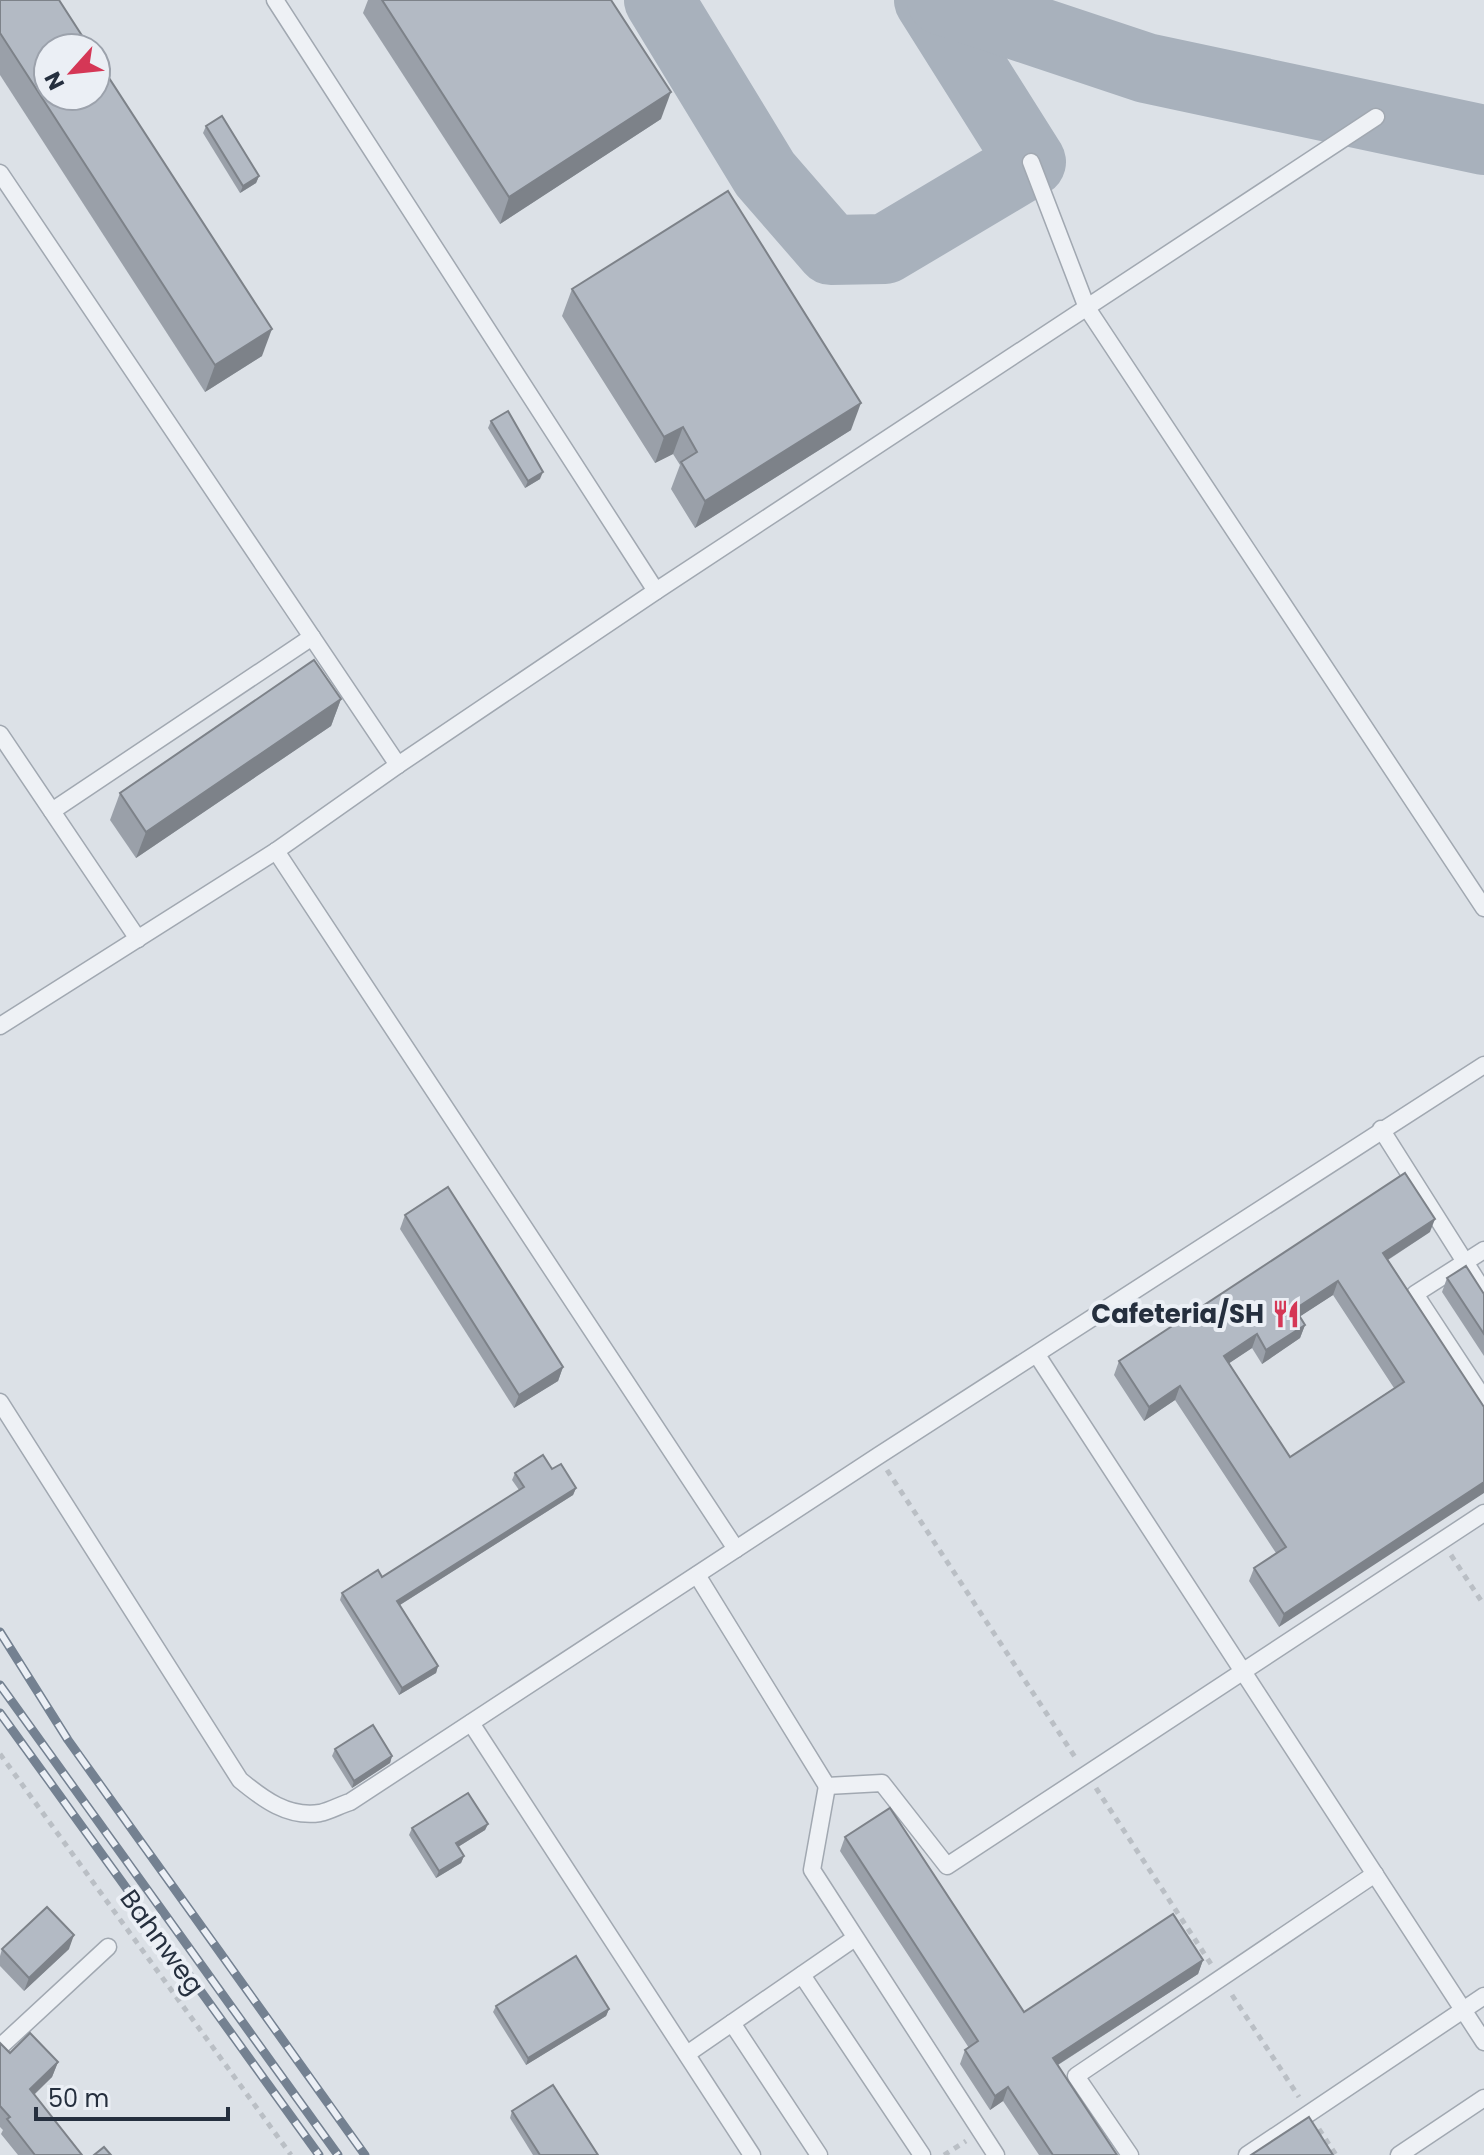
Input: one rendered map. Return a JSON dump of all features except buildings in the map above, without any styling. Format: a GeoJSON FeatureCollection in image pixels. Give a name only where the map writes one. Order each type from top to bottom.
{"type":"FeatureCollection","features":[{"type":"Feature","properties":{"kind":"lane"},"geometry":{"type":"LineString","coordinates":[[275,0],[656,591]]}},
{"type":"Feature","properties":{"kind":"lane"},"geometry":{"type":"LineString","coordinates":[[0,1026],[276,851],[656,591],[1376,117]]}},
{"type":"Feature","properties":{"kind":"lane"},"geometry":{"type":"LineString","coordinates":[[1031,162],[1087,308],[1484,908]]}},
{"type":"Feature","properties":{"kind":"lane"},"geometry":{"type":"LineString","coordinates":[[0,173],[398,765]]}},
{"type":"Feature","properties":{"kind":"lane"},"geometry":{"type":"LineString","coordinates":[[52,811],[312,637]]}},
{"type":"Feature","properties":{"kind":"lane"},"geometry":{"type":"LineString","coordinates":[[0,734],[138,939]]}},
{"type":"Feature","properties":{"kind":"lane"},"geometry":{"type":"LineString","coordinates":[[276,851],[736,1549]]}},
{"type":"Feature","properties":{"kind":"lane"},"geometry":{"type":"LineString","coordinates":[[0,1402],[240,1780],[265,1802],[293,1812],[320,1813],[350,1802],[1381,1129],[1484,1065]]}},
{"type":"Feature","properties":{"kind":"lane"},"geometry":{"type":"LineString","coordinates":[[1381,1129],[1484,1292]]}},
{"type":"Feature","properties":{"kind":"lane"},"geometry":{"type":"LineString","coordinates":[[1484,1250],[1415,1294],[1484,1399]]}},
{"type":"Feature","properties":{"kind":"lane"},"geometry":{"type":"LineString","coordinates":[[1037,1355],[1484,2042]]}},
{"type":"Feature","properties":{"kind":"lane"},"geometry":{"type":"LineString","coordinates":[[827,1786],[882,1783],[947,1866],[1484,1513]]}},
{"type":"Feature","properties":{"kind":"lane"},"geometry":{"type":"LineString","coordinates":[[697,1575],[827,1786],[812,1870],[996,2155]]}},
{"type":"Feature","properties":{"kind":"lane"},"geometry":{"type":"LineString","coordinates":[[471,1723],[752,2155]]}},
{"type":"Feature","properties":{"kind":"lane"},"geometry":{"type":"LineString","coordinates":[[1130,2155],[1076,2076],[1375,1874]]}},
{"type":"Feature","properties":{"kind":"lane"},"geometry":{"type":"LineString","coordinates":[[687,2054],[855,1938]]}},
{"type":"Feature","properties":{"kind":"lane"},"geometry":{"type":"LineString","coordinates":[[0,2047],[108,1947]]}},
{"type":"Feature","properties":{"kind":"lane"},"geometry":{"type":"LineString","coordinates":[[802,1975],[922,2155]]}},
{"type":"Feature","properties":{"kind":"lane"},"geometry":{"type":"LineString","coordinates":[[1247,2155],[1484,1996]]}},
{"type":"Feature","properties":{"kind":"lane"},"geometry":{"type":"LineString","coordinates":[[732,2023],[819,2155]]}},
{"type":"Feature","properties":{"kind":"lane"},"geometry":{"type":"LineString","coordinates":[[1399,2155],[1484,2098]]}},
{"type":"Feature","properties":{"kind":"path"},"geometry":{"type":"LineString","coordinates":[[878,1456],[1336,2155]]}},
{"type":"Feature","properties":{"kind":"path"},"geometry":{"type":"LineString","coordinates":[[1442,1541],[1484,1605]]}},
{"type":"Feature","properties":{"kind":"path","name":"Bahnweg"},"geometry":{"type":"LineString","coordinates":[[0,1754],[291,2155]]}},
{"type":"Feature","properties":{"kind":"taxiway"},"geometry":{"type":"LineString","coordinates":[[659,0],[765,174],[831,250],[885,249],[1031,162],[929,0]]}},
{"type":"Feature","properties":{"kind":"taxiway"},"geometry":{"type":"LineString","coordinates":[[942,0],[1146,68],[1484,140]]}},
{"type":"Feature","properties":{"kind":"railway"},"geometry":{"type":"LineString","coordinates":[[0,1632],[68,1740],[365,2155]]}},
{"type":"Feature","properties":{"kind":"railway"},"geometry":{"type":"LineString","coordinates":[[0,1685],[338,2155]]}},
{"type":"Feature","properties":{"kind":"railway"},"geometry":{"type":"LineString","coordinates":[[0,1713],[319,2155]]}},
{"type":"Feature","properties":{"kind":"place","name":"Cafeteria/SH"},"geometry":{"type":"Point","coordinates":[1286,1314]}}]}
